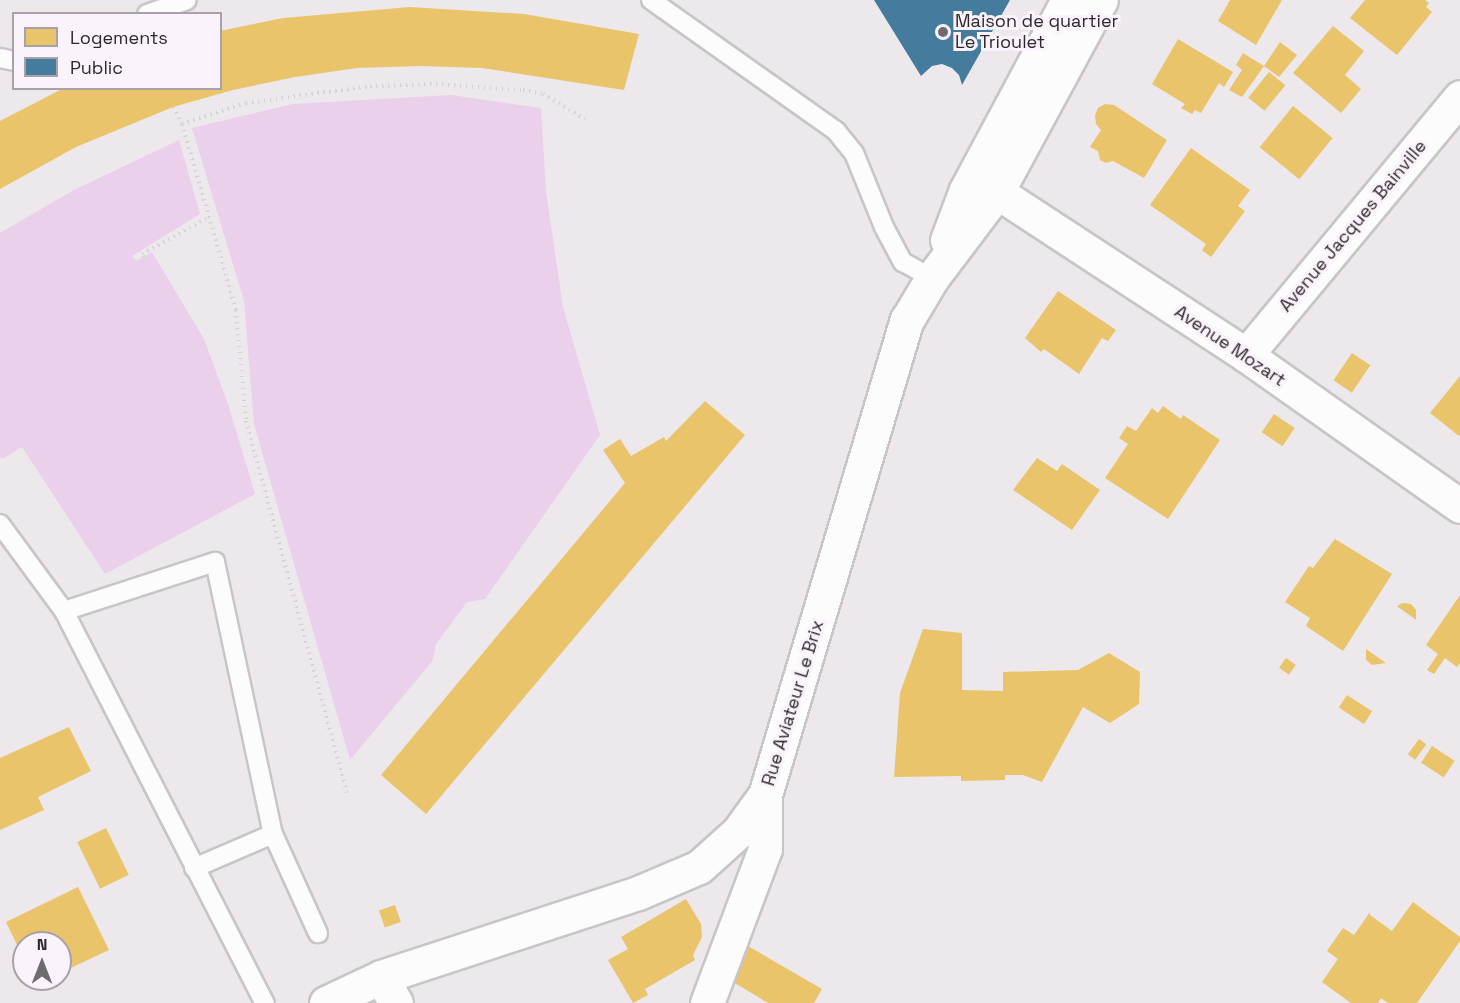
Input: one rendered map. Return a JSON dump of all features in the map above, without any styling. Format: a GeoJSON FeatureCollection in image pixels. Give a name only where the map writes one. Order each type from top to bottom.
{"type":"FeatureCollection","features":[{"type":"Feature","properties":{"kind":"main road","name":"Rue Aviateur Le Brix"},"geometry":{"type":"LineString","coordinates":[[932,278],[966,190],[1068,0]]}},
{"type":"Feature","properties":{"kind":"main road","name":"Rue Aviateur Le Brix"},"geometry":{"type":"LineString","coordinates":[[326,1003],[388,990],[638,893],[699,867],[738,832],[765,795],[907,320],[932,278],[997,192],[1101,0]]}},
{"type":"Feature","properties":{"kind":"main road","name":"Avenue Jacques Bainville"},"geometry":{"type":"LineString","coordinates":[[1246,355],[1460,97]]}},
{"type":"Feature","properties":{"kind":"main road","name":"Avenue Mozart"},"geometry":{"type":"LineString","coordinates":[[997,192],[1246,355],[1460,506]]}},
{"type":"Feature","properties":{"kind":"main road"},"geometry":{"type":"LineString","coordinates":[[707,1003],[765,849],[765,795]]}},
{"type":"Feature","properties":{"kind":"lane"},"geometry":{"type":"LineString","coordinates":[[153,12],[187,0]]}},
{"type":"Feature","properties":{"kind":"lane"},"geometry":{"type":"LineString","coordinates":[[651,0],[836,131],[854,153],[884,227],[903,262],[932,278]]}},
{"type":"Feature","properties":{"kind":"lane"},"geometry":{"type":"LineString","coordinates":[[0,524],[64,611],[265,1003]]}},
{"type":"Feature","properties":{"kind":"lane"},"geometry":{"type":"LineString","coordinates":[[64,611],[215,562],[273,834],[318,933]]}},
{"type":"Feature","properties":{"kind":"lane"},"geometry":{"type":"LineString","coordinates":[[194,868],[273,834]]}},
{"type":"Feature","properties":{"kind":"path"},"geometry":{"type":"LineString","coordinates":[[182,124],[246,103],[370,86],[430,84],[523,90],[543,94],[585,119]]}},
{"type":"Feature","properties":{"kind":"path"},"geometry":{"type":"LineString","coordinates":[[173,107],[182,124],[236,310],[246,421],[347,792]]}},
{"type":"Feature","properties":{"kind":"path"},"geometry":{"type":"LineString","coordinates":[[144,257],[142,254],[208,217]]}},
{"type":"Feature","properties":{"kind":"shaded area"},"geometry":{"type":"Polygon","coordinates":[[[451,95],[541,108],[546,192],[563,307],[600,435],[485,599],[467,602],[436,644],[433,660],[350,760],[254,424],[244,301],[192,128],[293,104],[451,95]]]}},
{"type":"Feature","properties":{"kind":"shaded area"},"geometry":{"type":"Polygon","coordinates":[[[179,140],[200,214],[132,256],[136,261],[152,252],[204,339],[228,404],[255,494],[105,574],[22,447],[2,459],[0,456],[0,233],[72,191],[179,140]]]}},
{"type":"Feature","properties":{"kind":"building: Logements"},"geometry":{"type":"Polygon","coordinates":[[[1230,0],[1282,0],[1256,45],[1218,21],[1230,0]]]}},
{"type":"Feature","properties":{"kind":"building: Logements"},"geometry":{"type":"Polygon","coordinates":[[[1365,0],[1425,0],[1429,3],[1426,7],[1432,12],[1397,55],[1350,18],[1365,0]]]}},
{"type":"Feature","properties":{"kind":"building: Logements"},"geometry":{"type":"Polygon","coordinates":[[[410,7],[524,14],[639,34],[624,90],[482,68],[420,66],[357,68],[295,77],[233,90],[173,107],[76,147],[0,189],[0,121],[60,90],[222,90],[222,31],[283,18],[410,7]]]}},
{"type":"Feature","properties":{"kind":"building: Logements"},"geometry":{"type":"Polygon","coordinates":[[[1333,26],[1364,51],[1345,75],[1361,89],[1341,113],[1293,73],[1333,26]]]}},
{"type":"Feature","properties":{"kind":"building: Logements"},"geometry":{"type":"Polygon","coordinates":[[[1178,39],[1233,72],[1224,87],[1219,83],[1201,113],[1195,110],[1192,114],[1181,108],[1185,104],[1152,84],[1178,39]]]}},
{"type":"Feature","properties":{"kind":"building: Logements"},"geometry":{"type":"Polygon","coordinates":[[[1280,42],[1297,55],[1279,77],[1264,66],[1280,42]]]}},
{"type":"Feature","properties":{"kind":"building: Logements"},"geometry":{"type":"Polygon","coordinates":[[[1243,53],[1264,66],[1242,97],[1229,90],[1242,70],[1236,65],[1243,53]]]}},
{"type":"Feature","properties":{"kind":"building: Logements"},"geometry":{"type":"Polygon","coordinates":[[[1269,72],[1285,85],[1265,111],[1248,98],[1269,72]]]}},
{"type":"Feature","properties":{"kind":"building: Logements"},"geometry":{"type":"Polygon","coordinates":[[[1105,104],[1114,105],[1167,140],[1144,178],[1113,161],[1106,163],[1100,160],[1098,151],[1090,147],[1101,130],[1096,124],[1095,115],[1098,108],[1105,104]]]}},
{"type":"Feature","properties":{"kind":"building: Logements"},"geometry":{"type":"Polygon","coordinates":[[[1293,106],[1333,138],[1299,179],[1260,147],[1293,106]]]}},
{"type":"Feature","properties":{"kind":"building: Logements"},"geometry":{"type":"Polygon","coordinates":[[[1191,148],[1250,190],[1238,206],[1245,211],[1211,257],[1202,250],[1206,244],[1150,205],[1191,148]]]}},
{"type":"Feature","properties":{"kind":"building: Logements"},"geometry":{"type":"Polygon","coordinates":[[[1058,291],[1116,330],[1108,341],[1102,338],[1079,374],[1044,349],[1041,352],[1025,338],[1058,291]]]}},
{"type":"Feature","properties":{"kind":"building: Logements"},"geometry":{"type":"Polygon","coordinates":[[[1352,353],[1370,365],[1352,393],[1334,380],[1352,353]]]}},
{"type":"Feature","properties":{"kind":"building: Logements"},"geometry":{"type":"Polygon","coordinates":[[[1460,376],[1460,434],[1459,436],[1430,413],[1460,376]]]}},
{"type":"Feature","properties":{"kind":"building: Logements"},"geometry":{"type":"Polygon","coordinates":[[[705,401],[745,435],[426,814],[381,775],[625,483],[603,450],[620,439],[631,456],[664,437],[666,441],[705,401]]]}},
{"type":"Feature","properties":{"kind":"building: Logements"},"geometry":{"type":"Polygon","coordinates":[[[1163,406],[1181,419],[1183,415],[1220,440],[1168,519],[1105,478],[1128,444],[1119,438],[1127,426],[1136,431],[1152,408],[1158,413],[1163,406]]]}},
{"type":"Feature","properties":{"kind":"building: Logements"},"geometry":{"type":"Polygon","coordinates":[[[1274,414],[1295,428],[1282,446],[1262,432],[1274,414]]]}},
{"type":"Feature","properties":{"kind":"building: Logements"},"geometry":{"type":"Polygon","coordinates":[[[1037,458],[1057,471],[1062,464],[1100,490],[1072,530],[1013,490],[1037,458]]]}},
{"type":"Feature","properties":{"kind":"building: Logements"},"geometry":{"type":"Polygon","coordinates":[[[1335,539],[1392,574],[1343,651],[1306,626],[1310,618],[1285,602],[1309,566],[1313,568],[1335,539]]]}},
{"type":"Feature","properties":{"kind":"building: Logements"},"geometry":{"type":"Polygon","coordinates":[[[1460,595],[1460,663],[1457,667],[1445,658],[1434,674],[1427,670],[1438,654],[1426,645],[1460,595]]]}},
{"type":"Feature","properties":{"kind":"building: Logements"},"geometry":{"type":"Polygon","coordinates":[[[1403,603],[1411,604],[1416,610],[1416,620],[1397,606],[1403,603]]]}},
{"type":"Feature","properties":{"kind":"building: Logements"},"geometry":{"type":"Polygon","coordinates":[[[923,629],[962,633],[962,690],[1003,691],[1003,672],[1078,670],[1109,653],[1140,672],[1139,704],[1110,723],[1083,707],[1042,782],[1023,775],[1005,775],[1005,780],[961,781],[961,776],[894,777],[900,693],[923,629]]]}},
{"type":"Feature","properties":{"kind":"building: Logements"},"geometry":{"type":"Polygon","coordinates":[[[1366,649],[1386,663],[1372,665],[1366,660],[1366,649]]]}},
{"type":"Feature","properties":{"kind":"building: Logements"},"geometry":{"type":"Polygon","coordinates":[[[1286,658],[1296,665],[1289,675],[1279,668],[1286,658]]]}},
{"type":"Feature","properties":{"kind":"building: Logements"},"geometry":{"type":"Polygon","coordinates":[[[1347,695],[1372,711],[1364,724],[1339,708],[1347,695]]]}},
{"type":"Feature","properties":{"kind":"building: Logements"},"geometry":{"type":"Polygon","coordinates":[[[69,727],[91,771],[38,797],[44,810],[0,830],[0,758],[69,727]]]}},
{"type":"Feature","properties":{"kind":"building: Logements"},"geometry":{"type":"Polygon","coordinates":[[[1419,739],[1426,744],[1415,760],[1408,754],[1419,739]]]}},
{"type":"Feature","properties":{"kind":"building: Logements"},"geometry":{"type":"Polygon","coordinates":[[[1432,746],[1455,761],[1444,777],[1421,763],[1432,746]]]}},
{"type":"Feature","properties":{"kind":"building: Logements"},"geometry":{"type":"Polygon","coordinates":[[[106,828],[129,875],[100,889],[77,842],[106,828]]]}},
{"type":"Feature","properties":{"kind":"building: Logements"},"geometry":{"type":"Polygon","coordinates":[[[78,887],[109,950],[72,967],[72,931],[12,931],[12,934],[6,922],[78,887]]]}},
{"type":"Feature","properties":{"kind":"building: Logements"},"geometry":{"type":"Polygon","coordinates":[[[686,899],[701,924],[702,937],[693,955],[695,960],[645,989],[648,995],[633,1003],[608,960],[628,949],[621,937],[686,899]]]}},
{"type":"Feature","properties":{"kind":"building: Logements"},"geometry":{"type":"Polygon","coordinates":[[[1413,902],[1460,937],[1460,941],[1417,1003],[1388,1003],[1381,998],[1378,1003],[1351,1003],[1322,982],[1338,959],[1327,951],[1343,928],[1354,935],[1370,912],[1370,915],[1392,931],[1413,902]]]}},
{"type":"Feature","properties":{"kind":"building: Logements"},"geometry":{"type":"Polygon","coordinates":[[[395,905],[401,922],[385,928],[379,911],[395,905]]]}},
{"type":"Feature","properties":{"kind":"building: Logements"},"geometry":{"type":"Polygon","coordinates":[[[748,946],[822,989],[814,1003],[768,1003],[733,982],[748,946]]]}},
{"type":"Feature","properties":{"kind":"building: Public","name":"Maison de quartier Le Trioulet"},"geometry":{"type":"Polygon","coordinates":[[[874,0],[1010,0],[962,85],[959,75],[952,68],[942,64],[932,66],[921,76],[874,0]]]}},
{"type":"Feature","properties":{"kind":"place","name":"Maison de quartier Le Trioulet"},"geometry":{"type":"Point","coordinates":[943,32]}}]}
